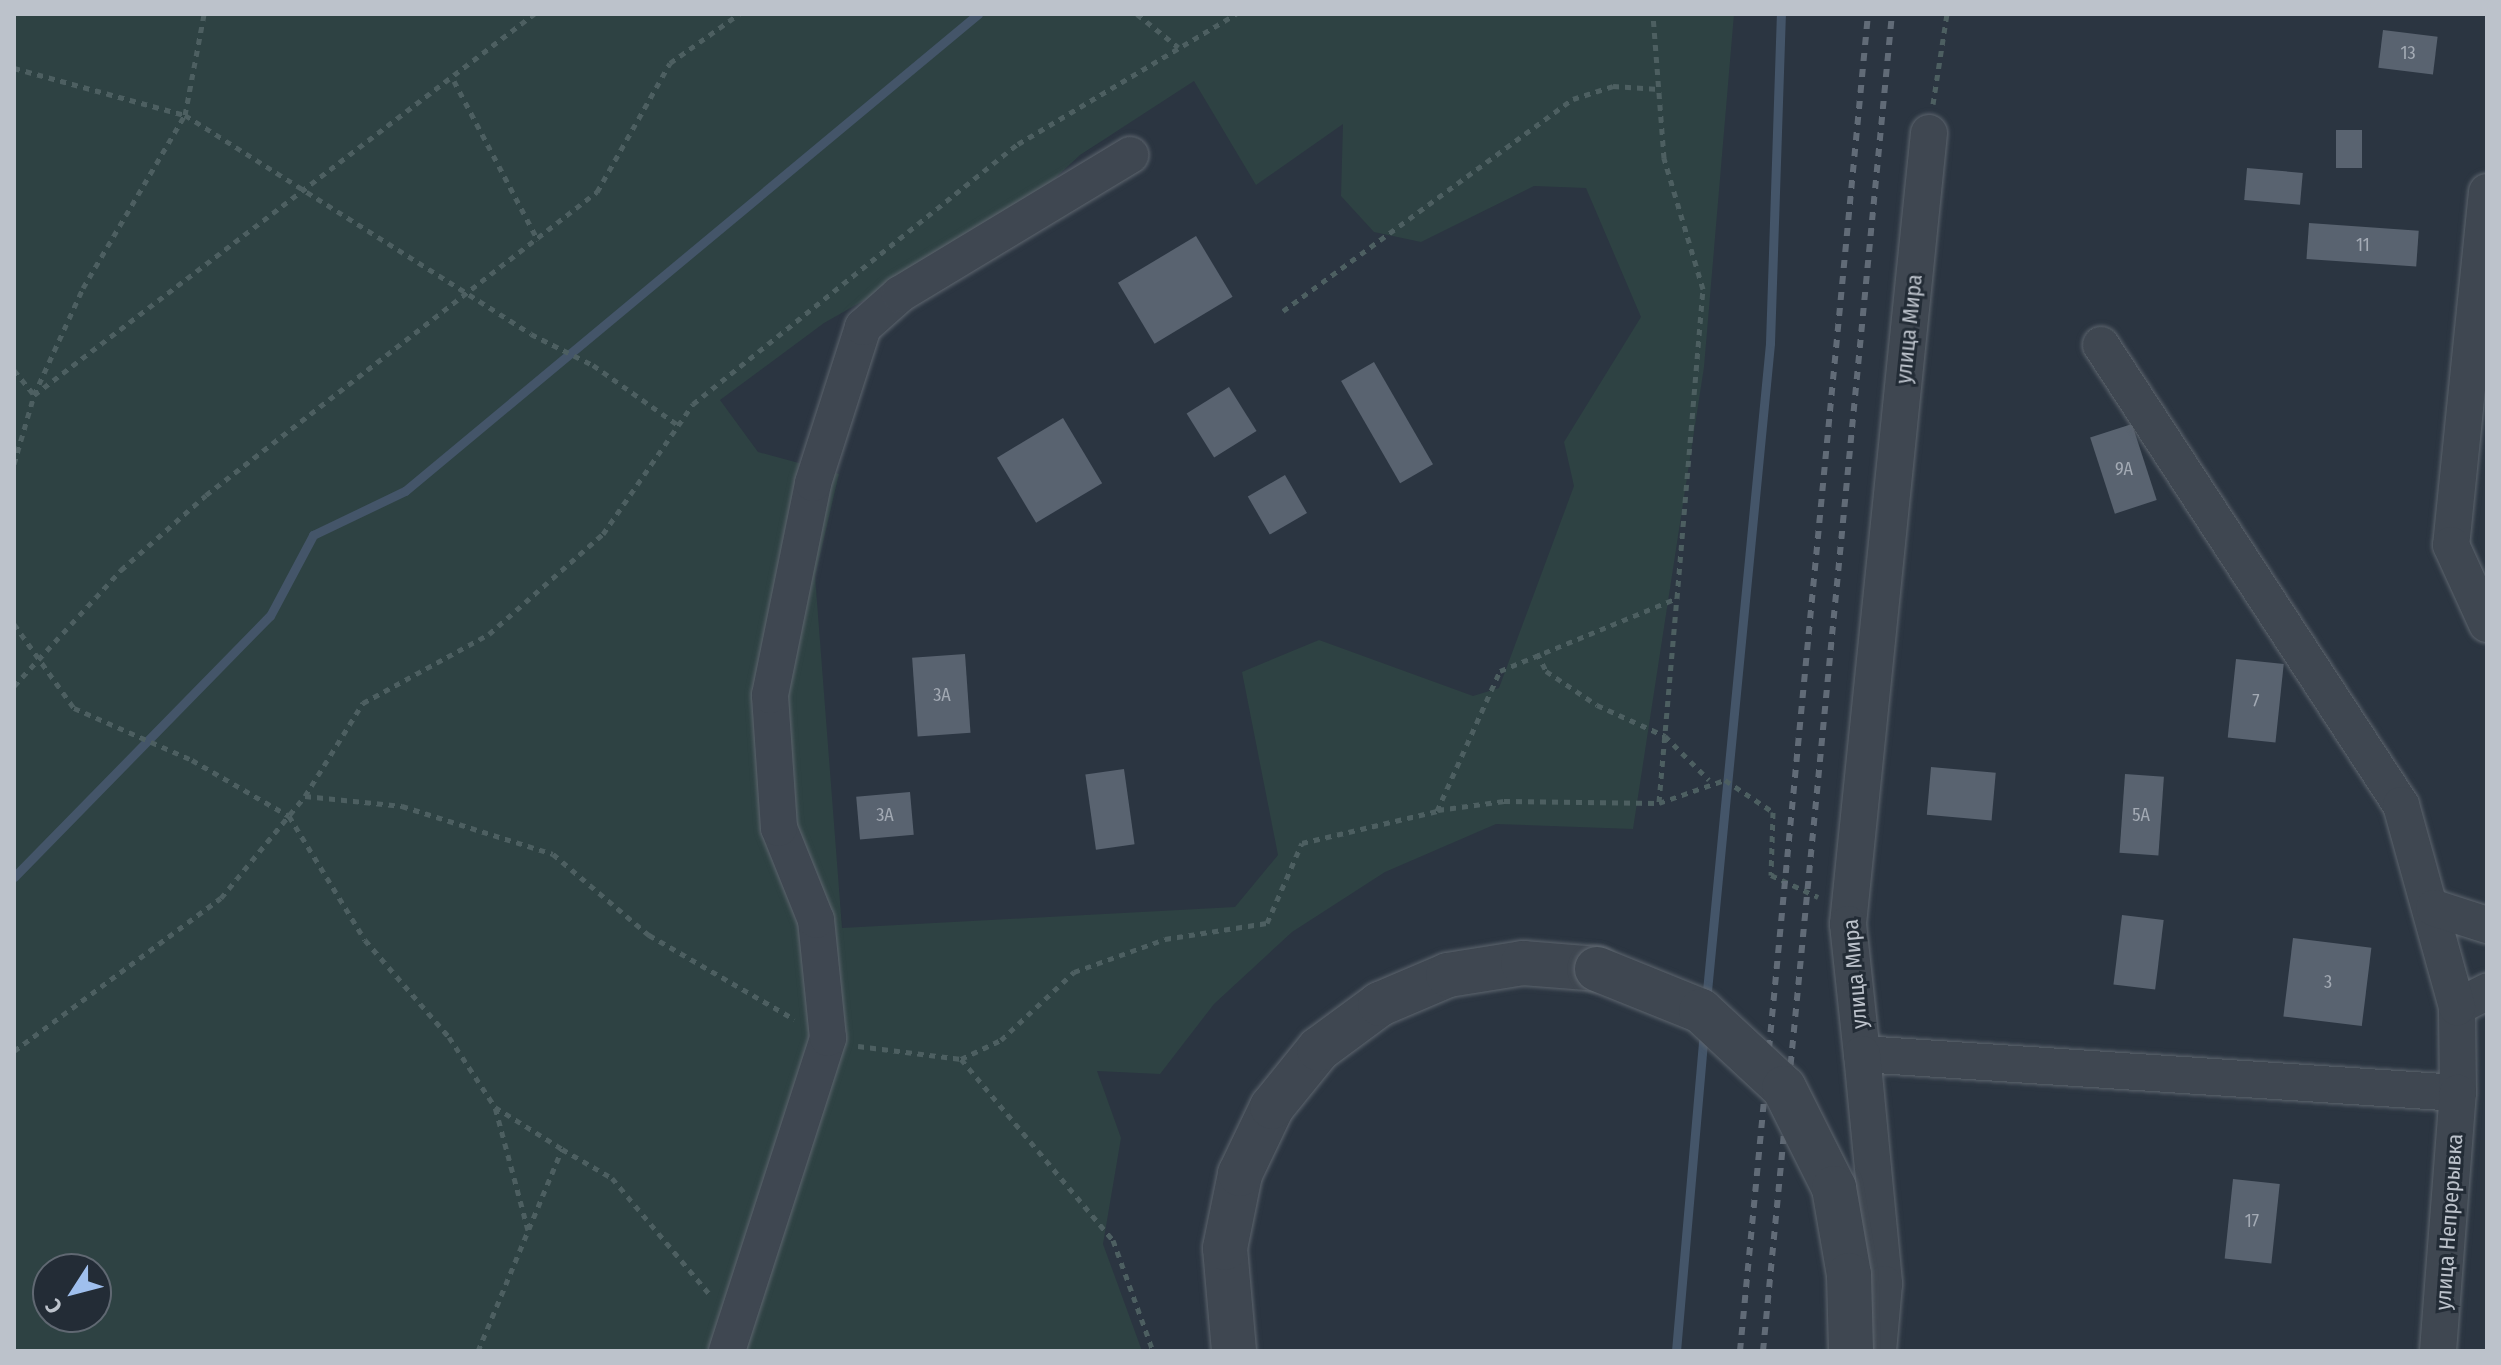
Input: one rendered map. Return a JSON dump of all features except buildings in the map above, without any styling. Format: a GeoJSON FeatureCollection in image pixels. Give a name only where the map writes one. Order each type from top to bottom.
{"type":"FeatureCollection","features":[{"type":"Feature","properties":{"kind":"street","name":"улица Мира"},"geometry":{"type":"LineString","coordinates":[[1929,133],[1849,912],[1862,1054],[2458,1093]]}},
{"type":"Feature","properties":{"kind":"street"},"geometry":{"type":"LineString","coordinates":[[729,1339],[828,1038],[816,920],[779,828],[770,695],[813,483],[863,327],[900,294],[1130,155]]}},
{"type":"Feature","properties":{"kind":"street"},"geometry":{"type":"LineString","coordinates":[[2487,192],[2451,545],[2487,624]]}},
{"type":"Feature","properties":{"kind":"street"},"geometry":{"type":"LineString","coordinates":[[2101,345],[2401,805],[2434,908],[2472,999],[2458,1093]]}},
{"type":"Feature","properties":{"kind":"street"},"geometry":{"type":"LineString","coordinates":[[2434,908],[2487,925]]}},
{"type":"Feature","properties":{"kind":"street"},"geometry":{"type":"LineString","coordinates":[[1234,1351],[1225,1248],[1240,1174],[1272,1107],[1319,1049],[1380,1004],[1448,975],[1523,963],[1597,969],[1701,1011],[1784,1088],[1834,1188],[1849,1275],[1851,1351]]}},
{"type":"Feature","properties":{"kind":"street"},"geometry":{"type":"LineString","coordinates":[[1862,1054],[1884,1284],[1878,1351]]}},
{"type":"Feature","properties":{"kind":"street","name":"улица Непрерывка"},"geometry":{"type":"LineString","coordinates":[[2438,1351],[2458,1093]]}},
{"type":"Feature","properties":{"kind":"path"},"geometry":{"type":"LineString","coordinates":[[14,464],[34,395],[83,288],[185,115],[204,14]]}},
{"type":"Feature","properties":{"kind":"path"},"geometry":{"type":"LineString","coordinates":[[34,395],[302,189],[454,81],[534,14]]}},
{"type":"Feature","properties":{"kind":"path"},"geometry":{"type":"LineString","coordinates":[[14,686],[121,570],[206,495],[470,294],[597,192],[670,63],[739,14]]}},
{"type":"Feature","properties":{"kind":"path"},"geometry":{"type":"LineString","coordinates":[[1137,14],[1178,47]]}},
{"type":"Feature","properties":{"kind":"path"},"geometry":{"type":"LineString","coordinates":[[14,1051],[221,898],[305,796],[363,703],[489,634],[603,534],[693,404],[1018,144],[1236,14]]}},
{"type":"Feature","properties":{"kind":"path"},"geometry":{"type":"LineString","coordinates":[[1653,14],[1664,158],[1703,289],[1659,803]]}},
{"type":"Feature","properties":{"kind":"path"},"geometry":{"type":"LineString","coordinates":[[1929,133],[1947,14]]}},
{"type":"Feature","properties":{"kind":"path"},"geometry":{"type":"LineString","coordinates":[[14,68],[185,115],[470,294],[593,365],[678,425]]}},
{"type":"Feature","properties":{"kind":"path"},"geometry":{"type":"LineString","coordinates":[[454,81],[538,240]]}},
{"type":"Feature","properties":{"kind":"path"},"geometry":{"type":"LineString","coordinates":[[1283,311],[1573,99],[1613,86],[1659,89]]}},
{"type":"Feature","properties":{"kind":"path"},"geometry":{"type":"LineString","coordinates":[[14,370],[34,395]]}},
{"type":"Feature","properties":{"kind":"path"},"geometry":{"type":"LineString","coordinates":[[1437,811],[1500,671],[1537,653],[1677,598]]}},
{"type":"Feature","properties":{"kind":"path"},"geometry":{"type":"LineString","coordinates":[[14,624],[74,708],[192,760],[289,816],[365,940],[449,1037],[495,1107],[529,1231]]}},
{"type":"Feature","properties":{"kind":"path"},"geometry":{"type":"LineString","coordinates":[[1537,653],[1546,671],[1597,705],[1665,736],[1709,780]]}},
{"type":"Feature","properties":{"kind":"path"},"geometry":{"type":"LineString","coordinates":[[305,796],[402,806],[553,854],[649,935],[828,1038],[904,1057],[961,1059],[1001,1040],[1074,972],[1165,939],[1267,923],[1302,843],[1437,811],[1504,801],[1659,803],[1709,780],[1725,780],[1773,812],[1771,875],[1849,912]]}},
{"type":"Feature","properties":{"kind":"path"},"geometry":{"type":"LineString","coordinates":[[961,1059],[1113,1240],[1153,1351]]}},
{"type":"Feature","properties":{"kind":"path"},"geometry":{"type":"LineString","coordinates":[[495,1107],[612,1178],[693,1268],[729,1339]]}},
{"type":"Feature","properties":{"kind":"path"},"geometry":{"type":"LineString","coordinates":[[478,1351],[562,1149]]}},
{"type":"Feature","properties":{"kind":"green space"},"geometry":{"type":"Polygon","coordinates":[[[14,14],[1734,14],[1704,367],[1633,829],[1496,824],[1385,872],[1292,932],[1214,1004],[1160,1074],[1097,1071],[1121,1138],[1103,1244],[1142,1351],[14,1351],[14,14]],[[1194,81],[1080,155],[1016,214],[824,323],[720,400],[758,452],[839,474],[815,576],[842,928],[1235,907],[1278,855],[1242,672],[1319,640],[1473,696],[1499,688],[1574,486],[1564,442],[1641,317],[1586,188],[1534,186],[1421,242],[1374,232],[1341,196],[1343,124],[1256,185],[1194,81]]]}},
{"type":"Feature","properties":{"kind":"waterway"},"geometry":{"type":"LineString","coordinates":[[14,877],[270,616],[313,535],[405,491],[978,14]]}},
{"type":"Feature","properties":{"kind":"waterway"},"geometry":{"type":"LineString","coordinates":[[1706,1001],[1770,343],[1781,14]]}},
{"type":"Feature","properties":{"kind":"waterway"},"geometry":{"type":"LineString","coordinates":[[1676,1351],[1704,1032]]}},
{"type":"Feature","properties":{"kind":"railway"},"geometry":{"type":"LineString","coordinates":[[1740,1351],[1868,14]]}},
{"type":"Feature","properties":{"kind":"railway"},"geometry":{"type":"LineString","coordinates":[[1763,1351],[1892,14]]}}]}
